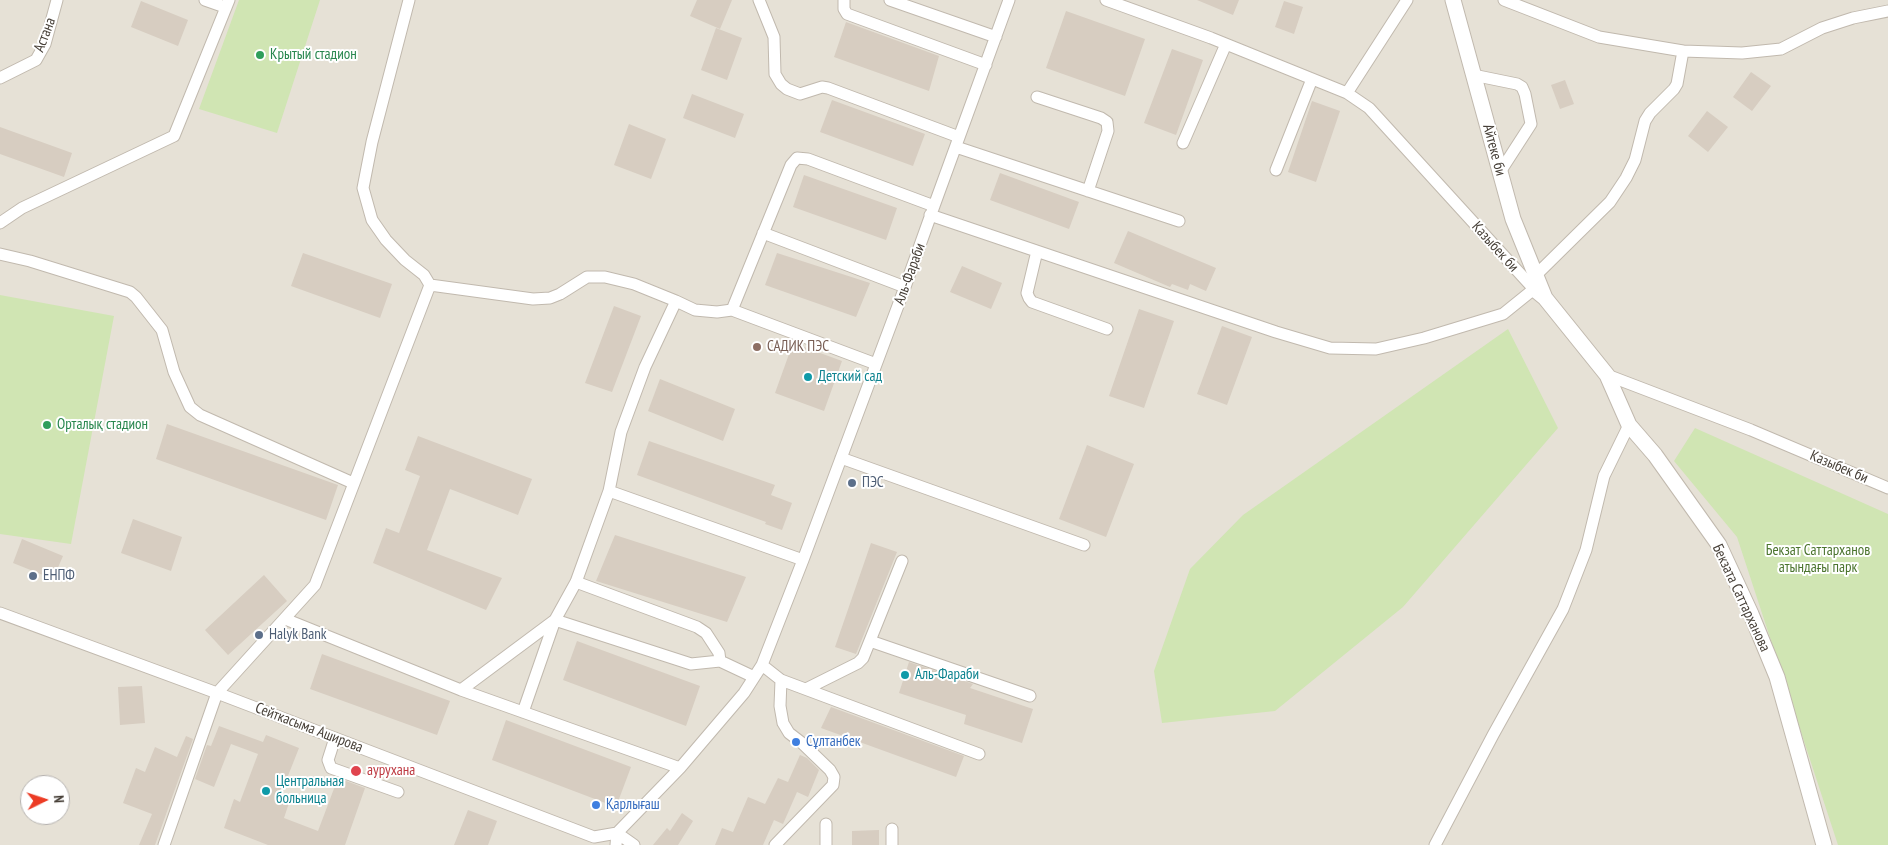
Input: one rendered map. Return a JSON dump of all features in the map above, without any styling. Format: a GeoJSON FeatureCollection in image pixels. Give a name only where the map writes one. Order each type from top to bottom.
{"type":"FeatureCollection","features":[{"type":"Feature","properties":{"kind":"street","name":"Астана"},"geometry":{"type":"LineString","coordinates":[[0,78],[36,60],[45,44],[57,0]]}},
{"type":"Feature","properties":{"kind":"street"},"geometry":{"type":"LineString","coordinates":[[0,223],[22,208],[174,136],[227,4],[205,0]]}},
{"type":"Feature","properties":{"kind":"street"},"geometry":{"type":"LineString","coordinates":[[409,0],[372,142],[363,188],[372,220],[386,240],[405,260],[424,275],[430,285]]}},
{"type":"Feature","properties":{"kind":"street"},"geometry":{"type":"LineString","coordinates":[[759,0],[774,37],[775,74],[781,84],[787,89],[800,94],[822,87],[828,88],[958,142],[1088,191],[1179,221]]}},
{"type":"Feature","properties":{"kind":"street"},"geometry":{"type":"LineString","coordinates":[[844,0],[844,9],[847,14],[986,65]]}},
{"type":"Feature","properties":{"kind":"street"},"geometry":{"type":"LineString","coordinates":[[890,0],[996,37]]}},
{"type":"Feature","properties":{"kind":"street","name":"Аль-Фараби"},"geometry":{"type":"LineString","coordinates":[[617,839],[744,693],[762,665],[905,287],[1009,0]]}},
{"type":"Feature","properties":{"kind":"street","name":"Казыбек би"},"geometry":{"type":"LineString","coordinates":[[1106,0],[1226,44],[1347,93],[1369,108],[1538,287],[1607,376],[1751,430],[1888,488]]}},
{"type":"Feature","properties":{"kind":"street"},"geometry":{"type":"LineString","coordinates":[[1347,93],[1408,0]]}},
{"type":"Feature","properties":{"kind":"street","name":"Айтеке би"},"geometry":{"type":"LineString","coordinates":[[1452,0],[1513,219],[1538,287]]}},
{"type":"Feature","properties":{"kind":"street"},"geometry":{"type":"LineString","coordinates":[[1504,0],[1599,37],[1683,51],[1742,53],[1780,49],[1822,28],[1852,18],[1888,11]]}},
{"type":"Feature","properties":{"kind":"street"},"geometry":{"type":"LineString","coordinates":[[1183,143],[1226,44]]}},
{"type":"Feature","properties":{"kind":"street"},"geometry":{"type":"LineString","coordinates":[[732,310],[791,165],[797,158],[808,159],[1038,251],[1276,332],[1330,348],[1376,349],[1424,338],[1503,314],[1538,287],[1610,202],[1626,178],[1635,160],[1645,121],[1650,113],[1674,89],[1683,51]]}},
{"type":"Feature","properties":{"kind":"street"},"geometry":{"type":"LineString","coordinates":[[1474,75],[1517,84],[1522,87],[1525,94],[1531,124],[1500,172]]}},
{"type":"Feature","properties":{"kind":"street"},"geometry":{"type":"LineString","coordinates":[[1276,170],[1312,79]]}},
{"type":"Feature","properties":{"kind":"street"},"geometry":{"type":"LineString","coordinates":[[1037,96],[1101,118],[1107,122],[1108,131],[1088,191]]}},
{"type":"Feature","properties":{"kind":"street"},"geometry":{"type":"LineString","coordinates":[[763,234],[905,287]]}},
{"type":"Feature","properties":{"kind":"street"},"geometry":{"type":"LineString","coordinates":[[1038,251],[1027,292],[1032,302],[1107,329]]}},
{"type":"Feature","properties":{"kind":"street"},"geometry":{"type":"LineString","coordinates":[[0,254],[30,260],[130,292],[162,330],[174,372],[190,407],[200,415],[353,483]]}},
{"type":"Feature","properties":{"kind":"street"},"geometry":{"type":"LineString","coordinates":[[430,285],[533,298],[550,298],[587,277],[604,278],[634,284],[701,311],[717,312],[732,310],[876,364]]}},
{"type":"Feature","properties":{"kind":"street"},"geometry":{"type":"LineString","coordinates":[[164,845],[217,692],[315,585],[430,285]]}},
{"type":"Feature","properties":{"kind":"street"},"geometry":{"type":"LineString","coordinates":[[523,712],[555,620],[576,582],[609,491],[621,432],[645,367],[676,301]]}},
{"type":"Feature","properties":{"kind":"street","name":"Бекзата Саттарханова"},"geometry":{"type":"LineString","coordinates":[[1607,376],[1629,425],[1655,455],[1719,545],[1747,605],[1777,677],[1824,845]]}},
{"type":"Feature","properties":{"kind":"street"},"geometry":{"type":"LineString","coordinates":[[1434,845],[1563,609],[1586,550],[1604,476],[1629,425]]}},
{"type":"Feature","properties":{"kind":"street"},"geometry":{"type":"LineString","coordinates":[[841,458],[1084,545]]}},
{"type":"Feature","properties":{"kind":"street"},"geometry":{"type":"LineString","coordinates":[[609,491],[803,560]]}},
{"type":"Feature","properties":{"kind":"street"},"geometry":{"type":"LineString","coordinates":[[806,690],[864,658],[902,561]]}},
{"type":"Feature","properties":{"kind":"street"},"geometry":{"type":"LineString","coordinates":[[576,582],[697,627],[706,633],[719,653],[720,661]]}},
{"type":"Feature","properties":{"kind":"street","name":"Сейткасыма Аширова"},"geometry":{"type":"LineString","coordinates":[[0,613],[217,692],[594,837],[617,839]]}},
{"type":"Feature","properties":{"kind":"street"},"geometry":{"type":"LineString","coordinates":[[285,619],[461,690],[680,768]]}},
{"type":"Feature","properties":{"kind":"street"},"geometry":{"type":"LineString","coordinates":[[461,690],[555,620]]}},
{"type":"Feature","properties":{"kind":"street"},"geometry":{"type":"LineString","coordinates":[[555,620],[691,664],[720,661],[754,678]]}},
{"type":"Feature","properties":{"kind":"street"},"geometry":{"type":"LineString","coordinates":[[870,641],[1030,696]]}},
{"type":"Feature","properties":{"kind":"street"},"geometry":{"type":"LineString","coordinates":[[762,665],[781,680],[979,754]]}},
{"type":"Feature","properties":{"kind":"street"},"geometry":{"type":"LineString","coordinates":[[775,845],[833,784],[834,777],[830,770],[802,743],[789,734],[783,723],[780,706],[781,680]]}},
{"type":"Feature","properties":{"kind":"street"},"geometry":{"type":"LineString","coordinates":[[335,738],[328,760],[332,768],[398,792]]}},
{"type":"Feature","properties":{"kind":"street"},"geometry":{"type":"LineString","coordinates":[[826,824],[826,845]]}},
{"type":"Feature","properties":{"kind":"street"},"geometry":{"type":"LineString","coordinates":[[892,829],[892,845]]}},
{"type":"Feature","properties":{"kind":"street"},"geometry":{"type":"LineString","coordinates":[[617,839],[634,845]]}},
{"type":"Feature","properties":{"kind":"shaded area"},"geometry":{"type":"Polygon","coordinates":[[[0,0],[1888,0],[1888,845],[0,845],[0,0]]]}},
{"type":"Feature","properties":{"kind":"green space","name":"Крытый стадион"},"geometry":{"type":"Polygon","coordinates":[[[239,0],[320,0],[277,133],[199,109],[239,0]]]}},
{"type":"Feature","properties":{"kind":"green space","name":"Орталық стадион"},"geometry":{"type":"Polygon","coordinates":[[[0,295],[114,316],[71,544],[0,534],[0,295]]]}},
{"type":"Feature","properties":{"kind":"green space"},"geometry":{"type":"Polygon","coordinates":[[[1508,329],[1558,428],[1403,607],[1275,711],[1162,723],[1154,671],[1190,569],[1243,515],[1508,329]]]}},
{"type":"Feature","properties":{"kind":"green space","name":"Бекзат Саттарханов атындағы парк"},"geometry":{"type":"Polygon","coordinates":[[[1695,428],[1888,514],[1888,845],[1838,845],[1737,537],[1674,461],[1695,428]]]}},
{"type":"Feature","properties":{"kind":"building"},"geometry":{"type":"Polygon","coordinates":[[[697,0],[732,0],[720,29],[690,16],[697,0]]]}},
{"type":"Feature","properties":{"kind":"building"},"geometry":{"type":"Polygon","coordinates":[[[1197,0],[1239,0],[1233,15],[1197,0]]]}},
{"type":"Feature","properties":{"kind":"building"},"geometry":{"type":"Polygon","coordinates":[[[141,1],[188,20],[178,46],[131,27],[141,1]]]}},
{"type":"Feature","properties":{"kind":"building"},"geometry":{"type":"Polygon","coordinates":[[[1284,1],[1303,7],[1294,34],[1275,27],[1284,1]]]}},
{"type":"Feature","properties":{"kind":"building"},"geometry":{"type":"Polygon","coordinates":[[[1066,11],[1145,39],[1125,96],[1046,68],[1066,11]]]}},
{"type":"Feature","properties":{"kind":"building"},"geometry":{"type":"Polygon","coordinates":[[[846,22],[939,56],[929,91],[834,57],[846,22]]]}},
{"type":"Feature","properties":{"kind":"building"},"geometry":{"type":"Polygon","coordinates":[[[716,28],[742,38],[727,80],[701,70],[716,28]]]}},
{"type":"Feature","properties":{"kind":"building"},"geometry":{"type":"Polygon","coordinates":[[[1172,49],[1203,60],[1176,135],[1144,123],[1172,49]]]}},
{"type":"Feature","properties":{"kind":"building"},"geometry":{"type":"Polygon","coordinates":[[[1751,72],[1771,86],[1752,111],[1733,97],[1751,72]]]}},
{"type":"Feature","properties":{"kind":"building"},"geometry":{"type":"Polygon","coordinates":[[[1565,80],[1574,104],[1560,109],[1551,85],[1565,80]]]}},
{"type":"Feature","properties":{"kind":"building"},"geometry":{"type":"Polygon","coordinates":[[[692,94],[744,114],[735,138],[683,118],[692,94]]]}},
{"type":"Feature","properties":{"kind":"building"},"geometry":{"type":"Polygon","coordinates":[[[832,100],[925,134],[913,166],[820,132],[832,100]]]}},
{"type":"Feature","properties":{"kind":"building"},"geometry":{"type":"Polygon","coordinates":[[[1312,101],[1340,111],[1316,182],[1288,172],[1312,101]]]}},
{"type":"Feature","properties":{"kind":"building"},"geometry":{"type":"Polygon","coordinates":[[[1707,111],[1728,127],[1708,152],[1688,136],[1707,111]]]}},
{"type":"Feature","properties":{"kind":"building"},"geometry":{"type":"Polygon","coordinates":[[[629,124],[666,139],[651,179],[614,165],[629,124]]]}},
{"type":"Feature","properties":{"kind":"building"},"geometry":{"type":"Polygon","coordinates":[[[0,127],[72,153],[64,177],[0,154],[0,127]]]}},
{"type":"Feature","properties":{"kind":"building"},"geometry":{"type":"Polygon","coordinates":[[[1000,173],[1079,202],[1069,229],[990,200],[1000,173]]]}},
{"type":"Feature","properties":{"kind":"building"},"geometry":{"type":"Polygon","coordinates":[[[804,175],[897,208],[886,240],[793,207],[804,175]]]}},
{"type":"Feature","properties":{"kind":"building"},"geometry":{"type":"Polygon","coordinates":[[[1128,231],[1216,268],[1206,291],[1190,284],[1188,290],[1172,284],[1170,287],[1114,263],[1128,231]]]}},
{"type":"Feature","properties":{"kind":"building"},"geometry":{"type":"Polygon","coordinates":[[[303,253],[392,284],[380,318],[291,286],[303,253]]]}},
{"type":"Feature","properties":{"kind":"building"},"geometry":{"type":"Polygon","coordinates":[[[777,253],[870,283],[856,317],[765,285],[777,253]]]}},
{"type":"Feature","properties":{"kind":"building"},"geometry":{"type":"Polygon","coordinates":[[[962,266],[1002,283],[991,309],[950,292],[962,266]]]}},
{"type":"Feature","properties":{"kind":"building"},"geometry":{"type":"Polygon","coordinates":[[[614,306],[641,316],[612,392],[585,383],[614,306]]]}},
{"type":"Feature","properties":{"kind":"building"},"geometry":{"type":"Polygon","coordinates":[[[1139,309],[1174,321],[1144,408],[1109,396],[1139,309]]]}},
{"type":"Feature","properties":{"kind":"building"},"geometry":{"type":"Polygon","coordinates":[[[1222,326],[1252,337],[1227,405],[1197,394],[1222,326]]]}},
{"type":"Feature","properties":{"kind":"building","name":"Детский сад"},"geometry":{"type":"Polygon","coordinates":[[[793,343],[842,361],[824,411],[775,393],[793,343]]]}},
{"type":"Feature","properties":{"kind":"building"},"geometry":{"type":"Polygon","coordinates":[[[660,379],[735,409],[723,441],[648,411],[660,379]]]}},
{"type":"Feature","properties":{"kind":"building"},"geometry":{"type":"Polygon","coordinates":[[[167,424],[338,485],[326,520],[156,459],[167,424]]]}},
{"type":"Feature","properties":{"kind":"building"},"geometry":{"type":"Polygon","coordinates":[[[418,436],[532,479],[518,515],[450,489],[427,550],[502,578],[486,610],[373,563],[386,528],[399,533],[420,476],[405,470],[418,436]]]}},
{"type":"Feature","properties":{"kind":"building"},"geometry":{"type":"Polygon","coordinates":[[[649,441],[775,485],[771,495],[792,503],[782,530],[765,524],[766,522],[637,475],[649,441]]]}},
{"type":"Feature","properties":{"kind":"building"},"geometry":{"type":"Polygon","coordinates":[[[1087,445],[1134,464],[1106,537],[1059,519],[1087,445]]]}},
{"type":"Feature","properties":{"kind":"building"},"geometry":{"type":"Polygon","coordinates":[[[133,519],[182,537],[171,571],[121,553],[133,519]]]}},
{"type":"Feature","properties":{"kind":"building"},"geometry":{"type":"Polygon","coordinates":[[[615,535],[746,577],[727,622],[596,581],[615,535]]]}},
{"type":"Feature","properties":{"kind":"building"},"geometry":{"type":"Polygon","coordinates":[[[22,539],[63,556],[53,579],[13,563],[22,539]]]}},
{"type":"Feature","properties":{"kind":"building"},"geometry":{"type":"Polygon","coordinates":[[[871,543],[897,552],[856,654],[835,647],[871,543]]]}},
{"type":"Feature","properties":{"kind":"building"},"geometry":{"type":"Polygon","coordinates":[[[264,575],[287,601],[228,655],[205,630],[264,575]]]}},
{"type":"Feature","properties":{"kind":"building"},"geometry":{"type":"Polygon","coordinates":[[[577,641],[700,686],[686,726],[563,680],[577,641]]]}},
{"type":"Feature","properties":{"kind":"building"},"geometry":{"type":"Polygon","coordinates":[[[322,654],[450,701],[437,735],[310,689],[322,654]]]}},
{"type":"Feature","properties":{"kind":"building"},"geometry":{"type":"Polygon","coordinates":[[[909,662],[973,684],[970,688],[1033,709],[1022,743],[964,724],[966,715],[899,693],[909,662]]]}},
{"type":"Feature","properties":{"kind":"building"},"geometry":{"type":"Polygon","coordinates":[[[142,686],[145,723],[120,725],[118,687],[142,686]]]}},
{"type":"Feature","properties":{"kind":"building"},"geometry":{"type":"Polygon","coordinates":[[[831,707],[964,756],[956,777],[821,728],[831,707]]]}},
{"type":"Feature","properties":{"kind":"building"},"geometry":{"type":"Polygon","coordinates":[[[506,720],[631,767],[616,807],[492,760],[506,720]]]}},
{"type":"Feature","properties":{"kind":"building","name":"Центральная больница"},"geometry":{"type":"Polygon","coordinates":[[[219,726],[263,742],[266,735],[299,748],[280,796],[290,800],[284,818],[318,831],[338,778],[365,788],[345,845],[268,845],[224,828],[234,799],[240,802],[258,754],[231,744],[214,787],[195,779],[207,745],[211,746],[219,726]]]}},
{"type":"Feature","properties":{"kind":"building"},"geometry":{"type":"Polygon","coordinates":[[[186,736],[193,739],[155,845],[139,845],[152,814],[123,803],[136,768],[145,772],[155,747],[177,757],[186,736]]]}},
{"type":"Feature","properties":{"kind":"building"},"geometry":{"type":"Polygon","coordinates":[[[800,755],[807,758],[819,770],[808,797],[797,792],[783,824],[774,820],[763,845],[715,845],[722,828],[733,832],[748,797],[765,804],[778,778],[788,782],[800,755]]]}},
{"type":"Feature","properties":{"kind":"building"},"geometry":{"type":"Polygon","coordinates":[[[468,810],[497,821],[488,845],[454,845],[468,810]]]}},
{"type":"Feature","properties":{"kind":"building"},"geometry":{"type":"Polygon","coordinates":[[[682,813],[693,821],[678,845],[653,845],[667,828],[670,831],[682,813]]]}},
{"type":"Feature","properties":{"kind":"building"},"geometry":{"type":"Polygon","coordinates":[[[879,830],[879,845],[852,845],[852,831],[879,830]]]}},
{"type":"Feature","properties":{"kind":"place","name":"Крытый стадион"},"geometry":{"type":"Point","coordinates":[260,55]}},
{"type":"Feature","properties":{"kind":"place","name":"САДИК ПЭС"},"geometry":{"type":"Point","coordinates":[757,347]}},
{"type":"Feature","properties":{"kind":"place","name":"Детский сад"},"geometry":{"type":"Point","coordinates":[808,377]}},
{"type":"Feature","properties":{"kind":"place","name":"Орталық стадион"},"geometry":{"type":"Point","coordinates":[47,425]}},
{"type":"Feature","properties":{"kind":"place","name":"ПЭС"},"geometry":{"type":"Point","coordinates":[852,483]}},
{"type":"Feature","properties":{"kind":"place","name":"ЕНПФ"},"geometry":{"type":"Point","coordinates":[33,576]}},
{"type":"Feature","properties":{"kind":"place","name":"Halyk Bank"},"geometry":{"type":"Point","coordinates":[259,635]}},
{"type":"Feature","properties":{"kind":"place","name":"Аль-Фараби"},"geometry":{"type":"Point","coordinates":[905,675]}},
{"type":"Feature","properties":{"kind":"place","name":"Сұлтанбек"},"geometry":{"type":"Point","coordinates":[796,742]}},
{"type":"Feature","properties":{"kind":"place","name":"аурухана"},"geometry":{"type":"Point","coordinates":[356,771]}},
{"type":"Feature","properties":{"kind":"place","name":"Центральная больница"},"geometry":{"type":"Point","coordinates":[266,791]}},
{"type":"Feature","properties":{"kind":"place","name":"Қарлығаш"},"geometry":{"type":"Point","coordinates":[596,805]}}]}
